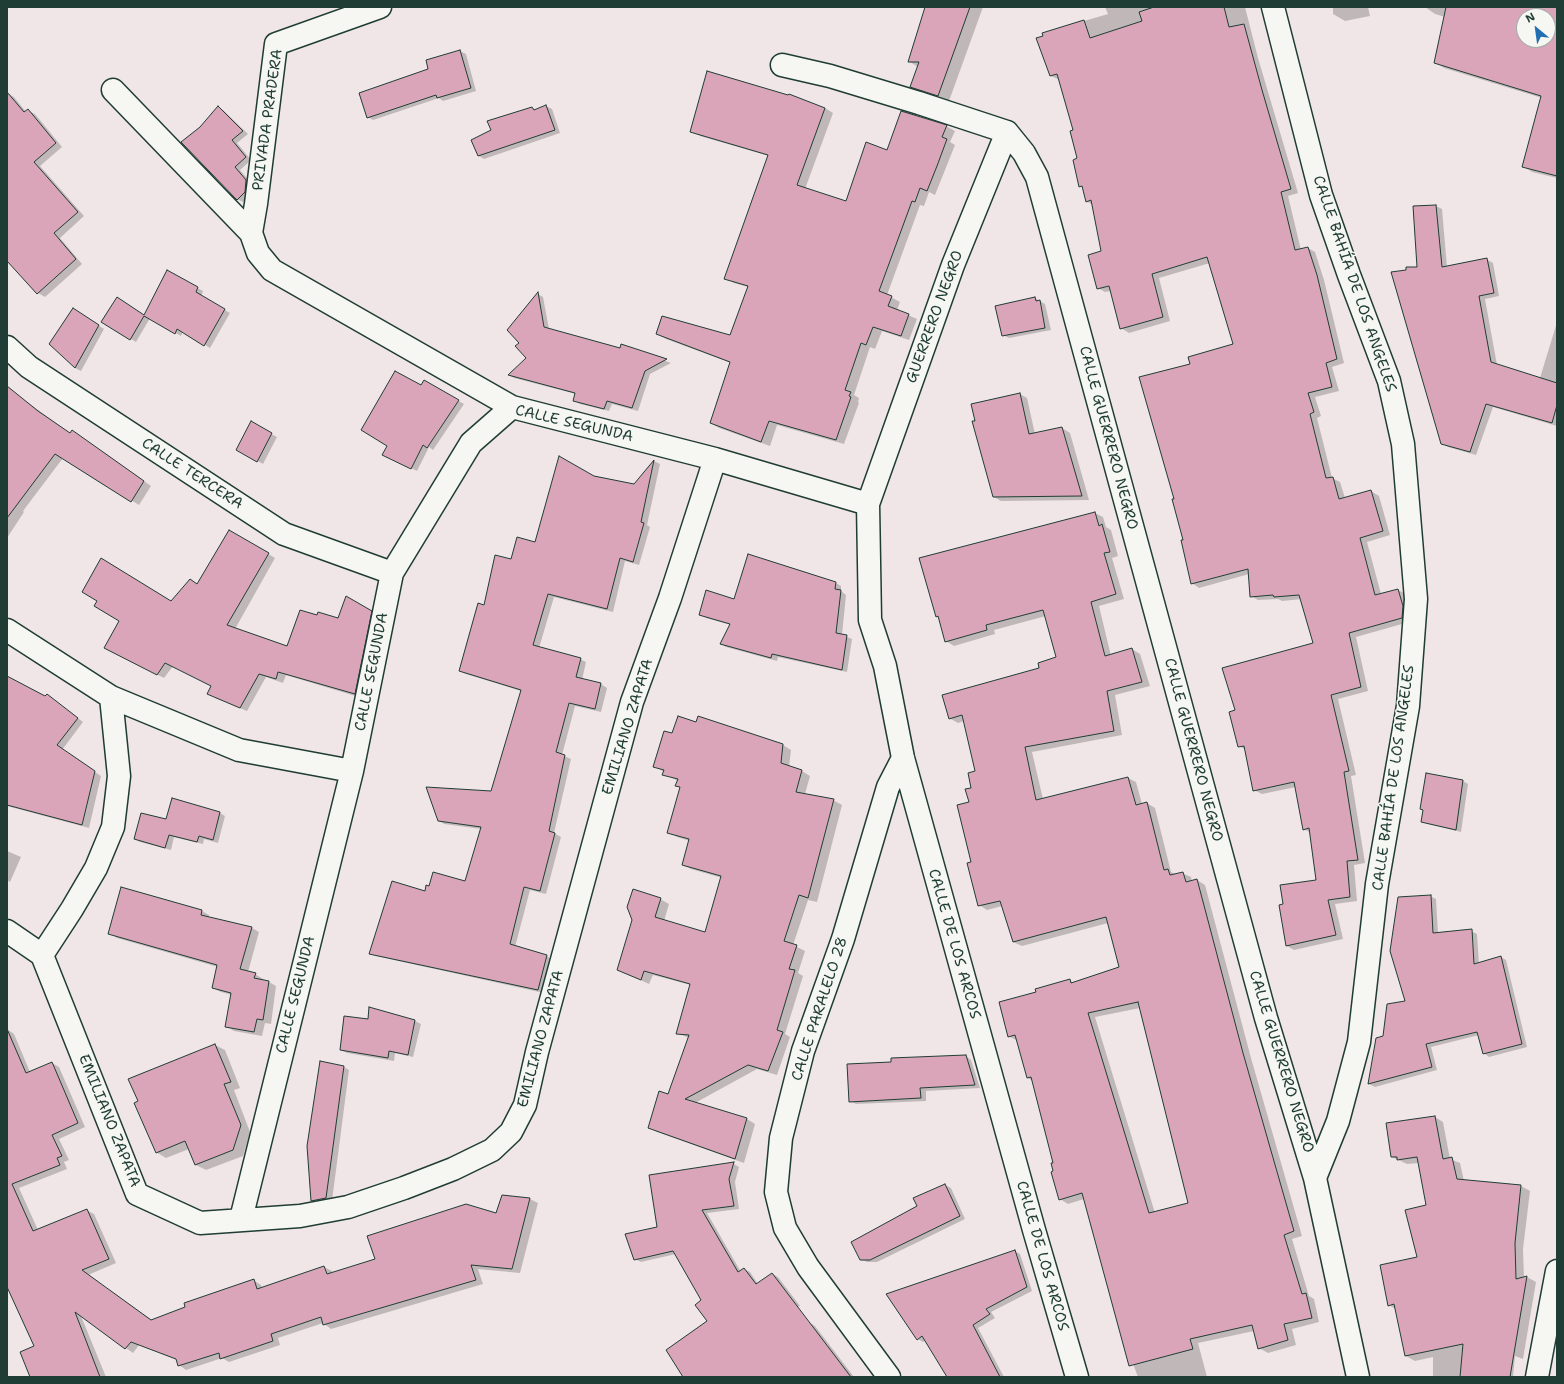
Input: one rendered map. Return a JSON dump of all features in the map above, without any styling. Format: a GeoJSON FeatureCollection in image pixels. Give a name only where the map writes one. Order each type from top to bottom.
{"type":"FeatureCollection","features":[{"type":"Feature","properties":{"kind":"street","name":"PRIVADA PRADERA"},"geometry":{"type":"LineString","coordinates":[[251,233],[276,44],[380,7]]}},
{"type":"Feature","properties":{"kind":"street","name":"CALLE BAHÍA DE LOS ANGELES"},"geometry":{"type":"LineString","coordinates":[[1273,7],[1321,195],[1349,275],[1390,381],[1403,444],[1416,599],[1408,706],[1377,884],[1359,1042],[1338,1121],[1315,1178]]}},
{"type":"Feature","properties":{"kind":"street"},"geometry":{"type":"LineString","coordinates":[[782,65],[830,76],[1007,132]]}},
{"type":"Feature","properties":{"kind":"street"},"geometry":{"type":"LineString","coordinates":[[113,90],[251,233],[258,253],[272,270],[512,406]]}},
{"type":"Feature","properties":{"kind":"street","name":"CALLE GUERRERO NEGRO"},"geometry":{"type":"LineString","coordinates":[[1007,132],[1024,153],[1037,177],[1266,1018],[1315,1178],[1358,1377]]}},
{"type":"Feature","properties":{"kind":"street","name":"GUERRERO NEGRO"},"geometry":{"type":"LineString","coordinates":[[868,504],[953,265],[1007,132]]}},
{"type":"Feature","properties":{"kind":"street","name":"CALLE TERCERA"},"geometry":{"type":"LineString","coordinates":[[7,347],[29,367],[284,534],[392,573]]}},
{"type":"Feature","properties":{"kind":"street","name":"CALLE SEGUNDA"},"geometry":{"type":"LineString","coordinates":[[241,1219],[352,771],[392,573],[471,443],[512,406],[716,459],[868,504]]}},
{"type":"Feature","properties":{"kind":"street","name":"EMILIANO ZAPATA"},"geometry":{"type":"LineString","coordinates":[[42,955],[137,1194],[200,1223],[300,1216],[348,1207],[453,1169],[492,1150],[511,1132],[525,1105],[537,1052],[632,702],[670,598],[716,459]]}},
{"type":"Feature","properties":{"kind":"street","name":"CALLE DE LOS ARCOS"},"geometry":{"type":"LineString","coordinates":[[868,504],[870,620],[885,666],[903,758],[1034,1230],[1077,1377]]}},
{"type":"Feature","properties":{"kind":"street"},"geometry":{"type":"LineString","coordinates":[[7,630],[111,697],[239,750],[352,771]]}},
{"type":"Feature","properties":{"kind":"street"},"geometry":{"type":"LineString","coordinates":[[7,930],[42,955],[72,909],[96,868],[114,827],[119,776],[111,697]]}},
{"type":"Feature","properties":{"kind":"street","name":"CALLE PARALELO 28"},"geometry":{"type":"LineString","coordinates":[[889,1377],[808,1267],[785,1228],[776,1192],[781,1138],[803,1051],[843,939],[888,787],[903,758]]}},
{"type":"Feature","properties":{"kind":"street"},"geometry":{"type":"LineString","coordinates":[[1536,1377],[1557,1271]]}},
{"type":"Feature","properties":{"kind":"building"},"geometry":{"type":"Polygon","coordinates":[[[925,7],[970,7],[938,96],[910,87],[919,62],[908,62],[925,7]]]}},
{"type":"Feature","properties":{"kind":"building"},"geometry":{"type":"Polygon","coordinates":[[[1154,7],[1224,7],[1229,27],[1244,24],[1291,189],[1281,192],[1295,250],[1308,247],[1317,275],[1337,359],[1326,363],[1332,387],[1308,393],[1314,412],[1310,414],[1326,478],[1333,477],[1339,499],[1371,490],[1383,531],[1360,538],[1375,595],[1398,589],[1403,606],[1402,618],[1349,633],[1361,687],[1331,695],[1349,771],[1344,772],[1358,860],[1347,861],[1350,897],[1328,900],[1336,935],[1286,946],[1279,905],[1283,904],[1280,885],[1316,880],[1309,828],[1303,830],[1294,782],[1253,791],[1244,746],[1238,747],[1229,712],[1235,710],[1222,668],[1313,643],[1299,595],[1250,597],[1248,569],[1191,584],[1181,540],[1183,540],[1172,499],[1174,499],[1139,377],[1190,364],[1188,357],[1233,344],[1207,257],[1152,274],[1163,317],[1120,329],[1109,286],[1097,289],[1088,255],[1101,251],[1091,200],[1086,202],[1082,186],[1079,187],[1073,160],[1077,158],[1070,131],[1073,130],[1057,74],[1050,76],[1036,38],[1043,36],[1042,33],[1084,20],[1090,38],[1142,21],[1139,12],[1154,7]]]}},
{"type":"Feature","properties":{"kind":"building"},"geometry":{"type":"Polygon","coordinates":[[[1446,7],[1557,7],[1557,176],[1522,167],[1541,96],[1434,63],[1446,7]]]}},
{"type":"Feature","properties":{"kind":"building"},"geometry":{"type":"Polygon","coordinates":[[[460,50],[471,88],[437,98],[436,95],[367,118],[359,93],[428,69],[426,60],[460,50]]]}},
{"type":"Feature","properties":{"kind":"building"},"geometry":{"type":"Polygon","coordinates":[[[707,71],[788,95],[789,94],[825,108],[797,185],[846,201],[866,142],[887,150],[901,111],[947,125],[942,137],[947,139],[927,191],[920,188],[915,202],[912,201],[879,291],[892,296],[888,306],[909,314],[901,336],[873,327],[866,345],[861,343],[845,390],[851,392],[849,396],[851,397],[836,440],[769,421],[761,442],[710,423],[730,362],[656,334],[662,316],[730,335],[748,286],[724,279],[768,155],[690,132],[707,71]]]}},
{"type":"Feature","properties":{"kind":"building"},"geometry":{"type":"Polygon","coordinates":[[[7,92],[24,112],[28,109],[56,143],[34,162],[78,212],[54,233],[76,259],[37,294],[7,261],[7,92]]]}},
{"type":"Feature","properties":{"kind":"building"},"geometry":{"type":"Polygon","coordinates":[[[546,105],[555,130],[478,156],[471,140],[491,130],[487,121],[532,107],[534,110],[546,105]]]}},
{"type":"Feature","properties":{"kind":"building"},"geometry":{"type":"Polygon","coordinates":[[[218,106],[243,131],[232,140],[246,157],[235,167],[246,180],[245,192],[237,200],[181,142],[200,127],[218,106]]]}},
{"type":"Feature","properties":{"kind":"building"},"geometry":{"type":"Polygon","coordinates":[[[1436,205],[1442,267],[1487,258],[1494,293],[1479,296],[1491,362],[1557,383],[1557,405],[1552,423],[1486,404],[1470,452],[1441,444],[1391,272],[1406,270],[1406,267],[1417,267],[1413,206],[1436,205]]]}},
{"type":"Feature","properties":{"kind":"building"},"geometry":{"type":"Polygon","coordinates":[[[167,270],[198,287],[196,292],[225,309],[204,346],[177,329],[175,334],[144,316],[130,340],[101,322],[117,297],[144,315],[167,270]]]}},
{"type":"Feature","properties":{"kind":"building"},"geometry":{"type":"Polygon","coordinates":[[[538,292],[544,327],[620,348],[621,344],[667,359],[645,371],[632,408],[607,401],[604,409],[573,401],[575,393],[508,375],[526,358],[515,346],[519,343],[507,330],[538,292]]]}},
{"type":"Feature","properties":{"kind":"building"},"geometry":{"type":"Polygon","coordinates":[[[1035,297],[1036,301],[1040,300],[1045,328],[1002,336],[995,306],[1035,297]]]}},
{"type":"Feature","properties":{"kind":"building"},"geometry":{"type":"Polygon","coordinates":[[[73,308],[99,325],[75,368],[49,344],[73,308]]]}},
{"type":"Feature","properties":{"kind":"building"},"geometry":{"type":"Polygon","coordinates":[[[395,371],[421,385],[424,380],[459,400],[427,448],[423,445],[411,469],[382,455],[387,446],[361,430],[395,371]]]}},
{"type":"Feature","properties":{"kind":"building"},"geometry":{"type":"Polygon","coordinates":[[[7,386],[38,411],[70,433],[72,430],[144,481],[131,502],[55,454],[7,518],[7,386]]]}},
{"type":"Feature","properties":{"kind":"building"},"geometry":{"type":"Polygon","coordinates":[[[1020,393],[1029,434],[1062,427],[1082,496],[993,497],[972,421],[975,421],[971,404],[1020,393]]]}},
{"type":"Feature","properties":{"kind":"building"},"geometry":{"type":"Polygon","coordinates":[[[251,421],[272,433],[257,462],[236,450],[251,421]]]}},
{"type":"Feature","properties":{"kind":"building"},"geometry":{"type":"Polygon","coordinates":[[[559,456],[594,476],[634,484],[654,460],[641,522],[644,523],[633,562],[620,558],[607,609],[548,594],[533,645],[581,658],[576,677],[601,683],[595,709],[569,703],[556,752],[565,755],[549,831],[555,833],[540,891],[524,887],[510,944],[547,955],[538,990],[369,954],[392,881],[425,891],[426,885],[429,886],[433,872],[465,881],[481,827],[438,821],[426,787],[491,791],[521,690],[459,671],[478,603],[484,605],[495,555],[511,559],[517,537],[535,542],[559,456]]]}},
{"type":"Feature","properties":{"kind":"building"},"geometry":{"type":"Polygon","coordinates":[[[1095,512],[1099,526],[1102,524],[1110,552],[1104,553],[1116,594],[1091,602],[1105,656],[1132,648],[1142,682],[1107,691],[1114,731],[1025,747],[1036,800],[1128,777],[1136,805],[1147,802],[1164,870],[1168,869],[1170,875],[1183,872],[1186,882],[1197,879],[1243,1053],[1294,1231],[1284,1235],[1302,1294],[1306,1293],[1312,1318],[1284,1324],[1288,1340],[1258,1349],[1252,1325],[1190,1339],[1193,1349],[1129,1366],[1082,1193],[1059,1200],[1051,1172],[1053,1171],[1051,1163],[1053,1163],[1031,1077],[1027,1078],[1015,1035],[1008,1037],[999,1002],[1036,992],[1035,989],[1070,979],[1071,983],[1119,967],[1106,917],[1013,942],[1000,901],[978,906],[967,863],[971,862],[957,805],[969,802],[965,789],[971,788],[968,773],[975,771],[962,715],[949,719],[942,695],[1039,668],[1038,663],[1056,657],[1043,610],[986,625],[987,630],[945,642],[938,616],[936,617],[919,558],[1095,512]],[[1138,1002],[1088,1013],[1149,1213],[1188,1203],[1138,1002]]]}},
{"type":"Feature","properties":{"kind":"building"},"geometry":{"type":"Polygon","coordinates":[[[229,530],[269,553],[227,625],[287,646],[300,610],[317,615],[318,612],[338,618],[346,596],[372,611],[355,694],[278,672],[276,679],[259,674],[240,708],[207,694],[211,686],[165,663],[157,675],[104,648],[119,621],[94,606],[97,601],[82,592],[101,558],[171,601],[190,579],[197,584],[229,530]]]}},
{"type":"Feature","properties":{"kind":"building"},"geometry":{"type":"Polygon","coordinates":[[[748,554],[836,582],[835,589],[841,590],[836,633],[847,635],[842,670],[772,654],[771,658],[720,644],[730,624],[699,615],[706,590],[734,599],[748,554]]]}},
{"type":"Feature","properties":{"kind":"building"},"geometry":{"type":"Polygon","coordinates":[[[7,676],[45,696],[47,694],[78,718],[57,745],[95,771],[82,825],[7,805],[7,676]]]}},
{"type":"Feature","properties":{"kind":"building"},"geometry":{"type":"Polygon","coordinates":[[[678,716],[696,722],[698,716],[783,744],[781,763],[802,770],[796,792],[834,799],[808,898],[799,895],[784,941],[797,945],[789,969],[795,970],[777,1030],[783,1032],[768,1071],[748,1065],[685,1099],[747,1118],[735,1159],[648,1128],[659,1091],[668,1094],[689,1035],[676,1034],[690,984],[644,971],[641,980],[617,970],[632,920],[627,907],[633,889],[661,898],[655,917],[705,932],[721,876],[682,865],[689,839],[667,833],[680,787],[675,786],[678,779],[662,775],[664,770],[653,767],[664,731],[672,733],[678,716]]]}},
{"type":"Feature","properties":{"kind":"building"},"geometry":{"type":"Polygon","coordinates":[[[1426,773],[1463,780],[1456,830],[1421,822],[1423,810],[1420,809],[1426,773]]]}},
{"type":"Feature","properties":{"kind":"building"},"geometry":{"type":"Polygon","coordinates":[[[172,798],[220,812],[213,840],[199,836],[197,842],[169,835],[165,848],[134,839],[141,813],[166,819],[172,798]]]}},
{"type":"Feature","properties":{"kind":"building"},"geometry":{"type":"Polygon","coordinates":[[[121,887],[202,910],[201,915],[252,927],[240,969],[256,973],[254,978],[269,981],[263,1020],[257,1019],[254,1032],[225,1027],[231,993],[212,988],[217,965],[108,934],[121,887]]]}},
{"type":"Feature","properties":{"kind":"building"},"geometry":{"type":"Polygon","coordinates":[[[1431,895],[1433,933],[1472,929],[1474,964],[1501,956],[1522,1044],[1483,1054],[1477,1032],[1426,1044],[1432,1067],[1368,1084],[1376,1038],[1383,1036],[1387,1004],[1405,1001],[1390,951],[1398,897],[1431,895]]]}},
{"type":"Feature","properties":{"kind":"building"},"geometry":{"type":"Polygon","coordinates":[[[369,1007],[415,1020],[408,1055],[389,1051],[388,1058],[340,1050],[344,1016],[368,1019],[369,1007]]]}},
{"type":"Feature","properties":{"kind":"building"},"geometry":{"type":"Polygon","coordinates":[[[7,1029],[26,1073],[52,1062],[78,1123],[52,1135],[62,1156],[57,1158],[60,1165],[12,1184],[33,1231],[87,1209],[109,1259],[82,1270],[151,1320],[185,1307],[184,1303],[254,1279],[257,1289],[324,1266],[327,1274],[375,1259],[367,1236],[466,1204],[496,1213],[502,1195],[530,1198],[512,1269],[471,1265],[476,1280],[323,1325],[321,1317],[271,1334],[273,1341],[220,1359],[219,1353],[178,1366],[176,1359],[131,1342],[125,1349],[75,1312],[100,1377],[30,1377],[20,1352],[34,1346],[7,1287],[7,1029]]]}},
{"type":"Feature","properties":{"kind":"building"},"geometry":{"type":"Polygon","coordinates":[[[215,1044],[231,1082],[224,1084],[241,1125],[233,1150],[195,1165],[185,1141],[156,1153],[134,1103],[138,1101],[128,1079],[215,1044]]]}},
{"type":"Feature","properties":{"kind":"building"},"geometry":{"type":"Polygon","coordinates":[[[966,1055],[975,1085],[920,1088],[921,1098],[849,1102],[847,1064],[891,1062],[891,1058],[966,1055]]]}},
{"type":"Feature","properties":{"kind":"building"},"geometry":{"type":"Polygon","coordinates":[[[320,1061],[344,1066],[326,1198],[311,1201],[307,1146],[320,1061]]]}},
{"type":"Feature","properties":{"kind":"building"},"geometry":{"type":"Polygon","coordinates":[[[1435,1116],[1443,1159],[1452,1157],[1457,1179],[1521,1185],[1515,1243],[1516,1279],[1527,1276],[1510,1377],[1460,1377],[1463,1344],[1405,1356],[1394,1304],[1388,1306],[1380,1265],[1417,1257],[1405,1210],[1426,1205],[1417,1157],[1397,1160],[1397,1157],[1391,1157],[1386,1123],[1435,1116]]]}},
{"type":"Feature","properties":{"kind":"building"},"geometry":{"type":"Polygon","coordinates":[[[734,1162],[729,1179],[734,1206],[702,1210],[738,1272],[744,1268],[756,1284],[772,1273],[851,1377],[683,1377],[666,1350],[707,1321],[695,1305],[701,1300],[673,1251],[634,1260],[625,1234],[657,1227],[649,1175],[734,1162]]]}},
{"type":"Feature","properties":{"kind":"building"},"geometry":{"type":"Polygon","coordinates":[[[945,1184],[960,1216],[870,1260],[860,1260],[851,1242],[917,1206],[913,1198],[945,1184]]]}},
{"type":"Feature","properties":{"kind":"building"},"geometry":{"type":"Polygon","coordinates":[[[1015,1250],[1027,1287],[986,1309],[990,1314],[973,1325],[1000,1377],[947,1377],[922,1336],[917,1340],[886,1294],[1015,1250]]]}}]}
